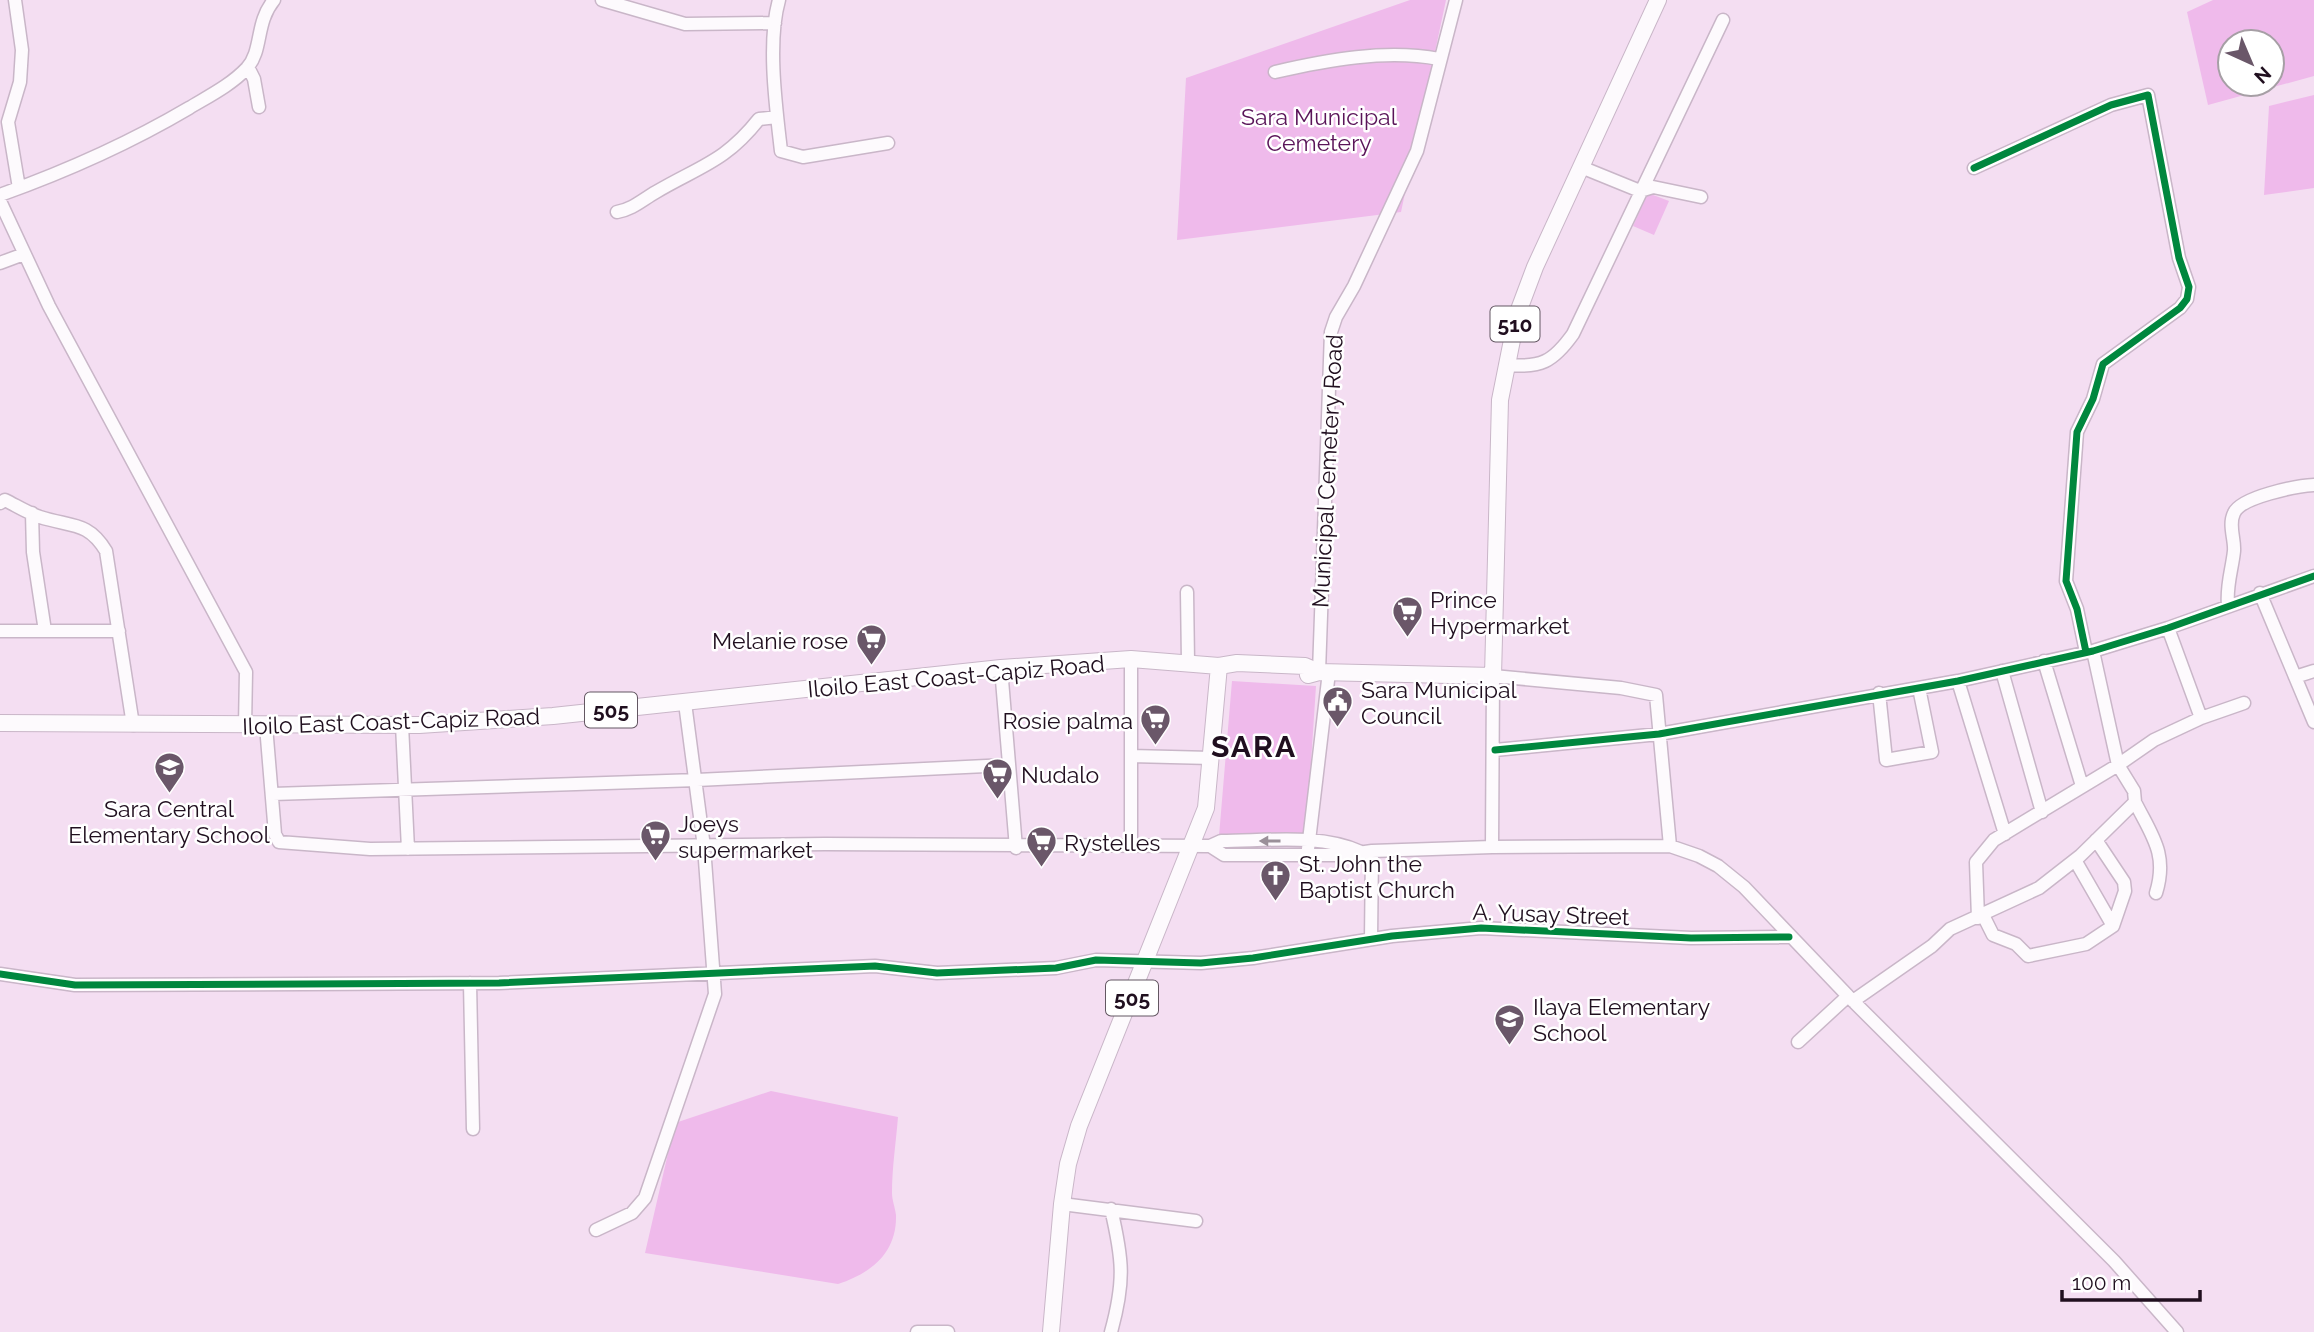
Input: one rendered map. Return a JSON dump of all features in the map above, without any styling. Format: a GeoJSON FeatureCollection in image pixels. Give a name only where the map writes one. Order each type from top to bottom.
{"type":"FeatureCollection","features":[{"type":"Feature","properties":{"kind":"main road","name":"510"},"geometry":{"type":"LineString","coordinates":[[1493,676],[1500,400],[1517,315],[1535,267],[1658,0]]}},
{"type":"Feature","properties":{"kind":"main road","name":"Iloilo East Coast-Capiz Road"},"geometry":{"type":"LineString","coordinates":[[0,723],[402,725],[553,716],[1001,668],[1131,659],[1188,662],[1220,669],[1237,663],[1305,666],[1324,672],[1493,676]]}},
{"type":"Feature","properties":{"kind":"main road","name":"505"},"geometry":{"type":"LineString","coordinates":[[1051,1332],[1068,1164],[1079,1126],[1206,808],[1220,669]]}},
{"type":"Feature","properties":{"kind":"street"},"geometry":{"type":"LineString","coordinates":[[15,0],[22,50],[20,82],[8,122],[19,188]]}},
{"type":"Feature","properties":{"kind":"street"},"geometry":{"type":"LineString","coordinates":[[0,195],[104,155],[217,92],[248,67],[255,52],[263,13],[274,0]]}},
{"type":"Feature","properties":{"kind":"street"},"geometry":{"type":"LineString","coordinates":[[602,0],[685,24],[775,23]]}},
{"type":"Feature","properties":{"kind":"street"},"geometry":{"type":"LineString","coordinates":[[779,0],[775,23],[777,117],[781,151],[789,156],[803,158],[888,143]]}},
{"type":"Feature","properties":{"kind":"street","name":"Municipal Cemetery Road"},"geometry":{"type":"LineString","coordinates":[[1309,848],[1324,672],[1331,332],[1417,151],[1438,60],[1456,0]]}},
{"type":"Feature","properties":{"kind":"street"},"geometry":{"type":"LineString","coordinates":[[1506,365],[1522,366],[1549,362],[1573,334],[1723,20]]}},
{"type":"Feature","properties":{"kind":"street"},"geometry":{"type":"LineString","coordinates":[[1275,72],[1353,58],[1422,56],[1438,60]]}},
{"type":"Feature","properties":{"kind":"street"},"geometry":{"type":"LineString","coordinates":[[248,67],[254,79],[259,107]]}},
{"type":"Feature","properties":{"kind":"street"},"geometry":{"type":"LineString","coordinates":[[1974,168],[2111,105],[2148,95],[2179,258],[2189,288],[2187,299],[2180,308],[2103,365],[2077,432],[2066,581],[2090,652],[2118,765],[2134,791],[2135,802],[2162,861],[2162,873],[2156,893]]}},
{"type":"Feature","properties":{"kind":"street"},"geometry":{"type":"LineString","coordinates":[[617,212],[630,210],[657,191],[727,154],[759,119],[777,117]]}},
{"type":"Feature","properties":{"kind":"street"},"geometry":{"type":"LineString","coordinates":[[1581,167],[1640,191],[1653,187],[1701,197]]}},
{"type":"Feature","properties":{"kind":"street"},"geometry":{"type":"LineString","coordinates":[[0,201],[49,306],[246,672],[245,726]]}},
{"type":"Feature","properties":{"kind":"street"},"geometry":{"type":"LineString","coordinates":[[0,263],[24,254]]}},
{"type":"Feature","properties":{"kind":"street"},"geometry":{"type":"LineString","coordinates":[[2228,606],[2227,589],[2235,549],[2232,521],[2234,511],[2242,503],[2299,485],[2314,485]]}},
{"type":"Feature","properties":{"kind":"street"},"geometry":{"type":"LineString","coordinates":[[0,503],[5,500],[32,513],[87,528],[96,535],[106,551],[133,725]]}},
{"type":"Feature","properties":{"kind":"street"},"geometry":{"type":"LineString","coordinates":[[32,513],[33,552],[45,631]]}},
{"type":"Feature","properties":{"kind":"street"},"geometry":{"type":"LineString","coordinates":[[1495,750],[1659,734],[1958,681],[2090,652],[2168,628],[2260,593],[2314,576]]}},
{"type":"Feature","properties":{"kind":"street"},"geometry":{"type":"LineString","coordinates":[[1186,592],[1188,662]]}},
{"type":"Feature","properties":{"kind":"street"},"geometry":{"type":"LineString","coordinates":[[2260,593],[2306,675],[2314,722]]}},
{"type":"Feature","properties":{"kind":"street"},"geometry":{"type":"LineString","coordinates":[[2168,628],[2201,718]]}},
{"type":"Feature","properties":{"kind":"street"},"geometry":{"type":"LineString","coordinates":[[0,631],[119,631]]}},
{"type":"Feature","properties":{"kind":"street"},"geometry":{"type":"LineString","coordinates":[[1131,659],[1131,845]]}},
{"type":"Feature","properties":{"kind":"street"},"geometry":{"type":"LineString","coordinates":[[2044,661],[2082,786]]}},
{"type":"Feature","properties":{"kind":"street"},"geometry":{"type":"LineString","coordinates":[[1001,668],[1016,848]]}},
{"type":"Feature","properties":{"kind":"street"},"geometry":{"type":"LineString","coordinates":[[2002,671],[2042,811]]}},
{"type":"Feature","properties":{"kind":"street"},"geometry":{"type":"LineString","coordinates":[[1493,847],[1493,676],[1650,693],[1657,699],[1670,846]]}},
{"type":"Feature","properties":{"kind":"street"},"geometry":{"type":"LineString","coordinates":[[1958,681],[2005,834]]}},
{"type":"Feature","properties":{"kind":"street"},"geometry":{"type":"LineString","coordinates":[[1879,694],[1886,760],[1931,752],[1919,688]]}},
{"type":"Feature","properties":{"kind":"street"},"geometry":{"type":"LineString","coordinates":[[596,1230],[632,1213],[645,1198],[715,994],[704,846],[685,703]]}},
{"type":"Feature","properties":{"kind":"street"},"geometry":{"type":"LineString","coordinates":[[2096,840],[2124,882],[2125,891],[2113,926],[2086,944],[2028,956],[2016,944],[1999,940],[1993,934],[1981,916],[1976,862],[1982,852],[2005,834],[2154,740],[2201,718],[2244,704]]}},
{"type":"Feature","properties":{"kind":"street"},"geometry":{"type":"LineString","coordinates":[[402,725],[408,849]]}},
{"type":"Feature","properties":{"kind":"street"},"geometry":{"type":"LineString","coordinates":[[267,726],[275,834],[279,842],[294,845],[408,849],[704,846],[1016,848],[1210,846],[1221,841],[1309,848],[1348,845],[1367,851],[1670,846],[1699,856],[1729,874],[1850,999],[2114,1261],[2177,1332]]}},
{"type":"Feature","properties":{"kind":"street"},"geometry":{"type":"LineString","coordinates":[[1131,755],[1211,758]]}},
{"type":"Feature","properties":{"kind":"street"},"geometry":{"type":"LineString","coordinates":[[273,794],[697,780],[1007,765]]}},
{"type":"Feature","properties":{"kind":"street"},"geometry":{"type":"LineString","coordinates":[[1798,1042],[1850,999],[1932,946],[1950,929],[2039,888],[2075,860],[2135,802]]}},
{"type":"Feature","properties":{"kind":"street"},"geometry":{"type":"LineString","coordinates":[[1367,851],[1371,940]]}},
{"type":"Feature","properties":{"kind":"street"},"geometry":{"type":"LineString","coordinates":[[2075,860],[2113,926]]}},
{"type":"Feature","properties":{"kind":"street","name":"A. Yusay Street"},"geometry":{"type":"LineString","coordinates":[[0,974],[75,985],[470,983],[875,965],[937,973],[1056,968],[1096,960],[1146,962],[1253,958],[1371,940],[1481,929],[1691,938],[1789,937]]}},
{"type":"Feature","properties":{"kind":"street"},"geometry":{"type":"LineString","coordinates":[[470,983],[473,1129]]}},
{"type":"Feature","properties":{"kind":"street"},"geometry":{"type":"LineString","coordinates":[[1062,1204],[1196,1221]]}},
{"type":"Feature","properties":{"kind":"street"},"geometry":{"type":"LineString","coordinates":[[1111,1209],[1121,1253],[1123,1277],[1111,1332]]}},
{"type":"Feature","properties":{"kind":"street"},"geometry":{"type":"LineString","coordinates":[[917,1332],[948,1332]]}},
{"type":"Feature","properties":{"kind":"green space","name":"Sara Municipal Cemetery"},"geometry":{"type":"Polygon","coordinates":[[[1410,0],[1446,0],[1401,212],[1177,240],[1186,78],[1410,0]]]}},
{"type":"Feature","properties":{"kind":"green space"},"geometry":{"type":"Polygon","coordinates":[[[2213,0],[2314,0],[2314,76],[2286,84],[2286,28],[2216,28],[2216,98],[2234,98],[2208,105],[2187,12],[2213,0]]]}},
{"type":"Feature","properties":{"kind":"green space"},"geometry":{"type":"Polygon","coordinates":[[[2314,95],[2314,188],[2264,195],[2269,106],[2314,95]]]}},
{"type":"Feature","properties":{"kind":"green space"},"geometry":{"type":"Polygon","coordinates":[[[1648,193],[1669,201],[1654,235],[1633,226],[1648,193]]]}},
{"type":"Feature","properties":{"kind":"green space"},"geometry":{"type":"Polygon","coordinates":[[[1232,681],[1316,686],[1306,839],[1219,836],[1232,681]]]}},
{"type":"Feature","properties":{"kind":"green space"},"geometry":{"type":"Polygon","coordinates":[[[771,1091],[898,1117],[892,1184],[895,1228],[892,1240],[880,1259],[862,1274],[838,1284],[645,1253],[675,1123],[771,1091]]]}},
{"type":"Feature","properties":{"kind":"cycle path"},"geometry":{"type":"LineString","coordinates":[[1974,168],[2111,105],[2148,95],[2179,258],[2189,287],[2187,299],[2180,308],[2103,364],[2093,399],[2077,432],[2066,581],[2077,609],[2086,652]]}},
{"type":"Feature","properties":{"kind":"cycle path"},"geometry":{"type":"LineString","coordinates":[[1495,750],[1659,734],[1958,681],[2093,651],[2168,628],[2314,576]]}},
{"type":"Feature","properties":{"kind":"cycle path"},"geometry":{"type":"LineString","coordinates":[[0,974],[75,985],[499,983],[875,966],[937,973],[1056,968],[1096,960],[1201,963],[1253,958],[1392,936],[1481,928],[1691,938],[1789,937]]}},
{"type":"Feature","properties":{"kind":"place","name":"Prince Hypermarket"},"geometry":{"type":"Point","coordinates":[1407,639]}},
{"type":"Feature","properties":{"kind":"place","name":"Melanie rose"},"geometry":{"type":"Point","coordinates":[871,667]}},
{"type":"Feature","properties":{"kind":"place","name":"Sara Municipal Council"},"geometry":{"type":"Point","coordinates":[1338,729]}},
{"type":"Feature","properties":{"kind":"place","name":"Rosie palma"},"geometry":{"type":"Point","coordinates":[1156,747]}},
{"type":"Feature","properties":{"kind":"place","name":"Sara Central Elementary School"},"geometry":{"type":"Point","coordinates":[169,794]}},
{"type":"Feature","properties":{"kind":"place","name":"Nudalo"},"geometry":{"type":"Point","coordinates":[998,801]}},
{"type":"Feature","properties":{"kind":"place","name":"Joeys supermarket"},"geometry":{"type":"Point","coordinates":[655,863]}},
{"type":"Feature","properties":{"kind":"place","name":"Rystelles"},"geometry":{"type":"Point","coordinates":[1041,869]}},
{"type":"Feature","properties":{"kind":"place","name":"St. John the Baptist Church"},"geometry":{"type":"Point","coordinates":[1276,903]}},
{"type":"Feature","properties":{"kind":"place","name":"Ilaya Elementary School"},"geometry":{"type":"Point","coordinates":[1510,1046]}},
{"type":"Feature","properties":{"kind":"district","name":"SARA"},"geometry":{"type":"Point","coordinates":[1254,746]}}]}
